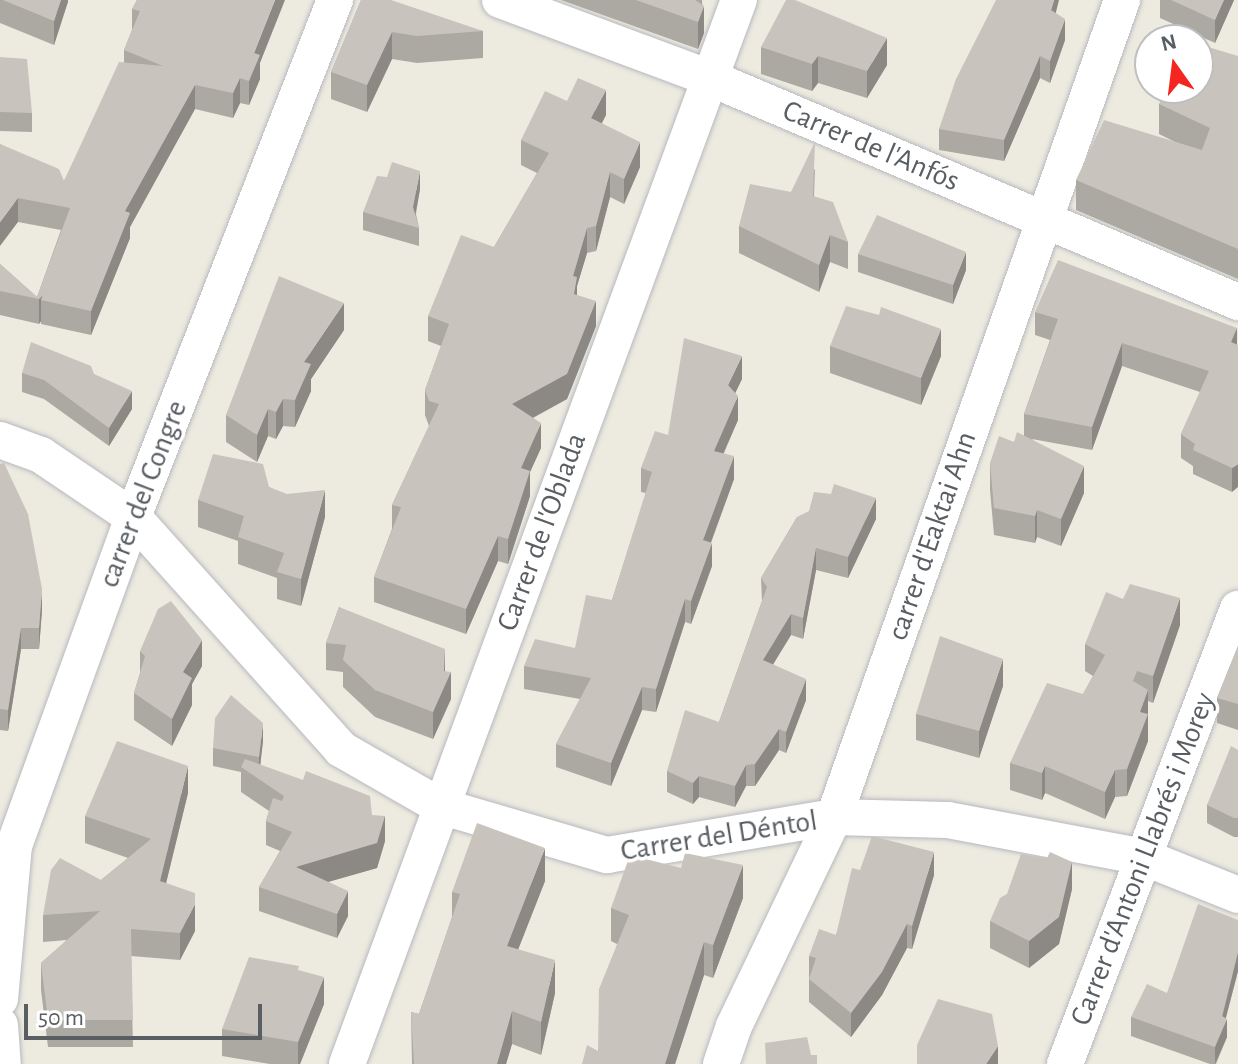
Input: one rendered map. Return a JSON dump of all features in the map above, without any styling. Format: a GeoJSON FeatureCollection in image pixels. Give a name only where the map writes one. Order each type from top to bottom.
{"type":"FeatureCollection","features":[{"type":"Feature","properties":{"kind":"street","name":"carrer del Congre"},"geometry":{"type":"LineString","coordinates":[[0,999],[14,846],[133,517],[335,0]]}},
{"type":"Feature","properties":{"kind":"street","name":"Carrer de l'Anfós"},"geometry":{"type":"LineString","coordinates":[[500,0],[710,78],[1238,302]]}},
{"type":"Feature","properties":{"kind":"street","name":"Carrer de l'Oblada"},"geometry":{"type":"LineString","coordinates":[[347,1064],[739,0]]}},
{"type":"Feature","properties":{"kind":"street","name":"carrer d'Eaktai Ahn"},"geometry":{"type":"LineString","coordinates":[[721,1064],[834,817],[1042,219],[1122,0]]}},
{"type":"Feature","properties":{"kind":"street","name":"Carrer del Déntol"},"geometry":{"type":"LineString","coordinates":[[0,440],[41,455],[133,517],[341,749],[440,806],[607,855],[834,817],[948,820],[1143,857],[1238,895]]}},
{"type":"Feature","properties":{"kind":"street","name":"Carrer d'Antoni Llabrés i Morey"},"geometry":{"type":"LineString","coordinates":[[1065,1064],[1238,609]]}},
{"type":"Feature","properties":{"kind":"street"},"geometry":{"type":"LineString","coordinates":[[0,1025],[3,1064]]}},
{"type":"Feature","properties":{"kind":"building"},"geometry":{"type":"Polygon","coordinates":[[[3,0],[61,0],[54,21],[3,0]]]}},
{"type":"Feature","properties":{"kind":"building"},"geometry":{"type":"Polygon","coordinates":[[[137,0],[275,0],[254,53],[260,55],[249,81],[240,78],[233,93],[195,85],[125,211],[130,213],[91,311],[41,300],[43,295],[39,299],[0,291],[0,264],[37,297],[70,208],[18,198],[0,222],[0,144],[59,169],[64,181],[119,62],[163,66],[124,50],[140,11],[132,9],[137,0]]]}},
{"type":"Feature","properties":{"kind":"building"},"geometry":{"type":"Polygon","coordinates":[[[361,0],[391,0],[483,31],[417,36],[392,32],[367,85],[331,72],[361,0]]]}},
{"type":"Feature","properties":{"kind":"building"},"geometry":{"type":"Polygon","coordinates":[[[636,0],[695,0],[704,6],[698,22],[636,0]]]}},
{"type":"Feature","properties":{"kind":"building"},"geometry":{"type":"Polygon","coordinates":[[[786,0],[795,0],[887,38],[867,71],[818,56],[812,64],[761,47],[786,0]]]}},
{"type":"Feature","properties":{"kind":"building"},"geometry":{"type":"Polygon","coordinates":[[[996,0],[1054,0],[1051,10],[1065,19],[1050,61],[1040,56],[1004,140],[939,129],[956,79],[996,0]]]}},
{"type":"Feature","properties":{"kind":"building"},"geometry":{"type":"Polygon","coordinates":[[[1171,0],[1224,0],[1215,20],[1171,0]]]}},
{"type":"Feature","properties":{"kind":"building"},"geometry":{"type":"Polygon","coordinates":[[[1214,49],[1238,56],[1238,249],[1076,180],[1104,120],[1202,150],[1210,128],[1159,104],[1214,104],[1214,49]]]}},
{"type":"Feature","properties":{"kind":"building"},"geometry":{"type":"Polygon","coordinates":[[[0,57],[27,59],[32,113],[0,112],[0,57]]]}},
{"type":"Feature","properties":{"kind":"building"},"geometry":{"type":"Polygon","coordinates":[[[578,78],[606,90],[591,118],[640,142],[624,179],[610,172],[596,226],[587,228],[573,276],[577,277],[574,294],[596,301],[567,374],[512,404],[541,423],[521,468],[530,471],[508,539],[498,536],[466,609],[374,577],[401,507],[392,505],[439,404],[429,401],[425,390],[449,324],[428,316],[461,235],[494,247],[549,153],[521,140],[545,91],[567,101],[578,78]]]}},
{"type":"Feature","properties":{"kind":"building"},"geometry":{"type":"Polygon","coordinates":[[[815,142],[813,196],[833,202],[848,242],[830,235],[819,265],[739,226],[750,184],[791,192],[815,142]]]}},
{"type":"Feature","properties":{"kind":"building"},"geometry":{"type":"Polygon","coordinates":[[[392,162],[420,171],[413,207],[419,228],[363,212],[377,176],[387,177],[392,162]]]}},
{"type":"Feature","properties":{"kind":"building"},"geometry":{"type":"Polygon","coordinates":[[[877,215],[966,252],[953,285],[858,254],[877,215]]]}},
{"type":"Feature","properties":{"kind":"building"},"geometry":{"type":"Polygon","coordinates":[[[1058,260],[1237,328],[1231,342],[1238,345],[1238,464],[1232,468],[1193,450],[1195,444],[1181,434],[1209,371],[1122,343],[1092,427],[1024,414],[1058,319],[1035,312],[1058,260]]]}},
{"type":"Feature","properties":{"kind":"building"},"geometry":{"type":"Polygon","coordinates":[[[279,276],[344,303],[304,362],[311,364],[295,400],[283,399],[276,412],[268,409],[257,435],[226,415],[279,276]]]}},
{"type":"Feature","properties":{"kind":"building"},"geometry":{"type":"Polygon","coordinates":[[[846,306],[879,315],[881,307],[941,329],[921,378],[830,346],[846,306]]]}},
{"type":"Feature","properties":{"kind":"building"},"geometry":{"type":"Polygon","coordinates":[[[684,338],[742,356],[728,385],[738,396],[714,451],[734,456],[703,540],[712,543],[691,601],[685,599],[656,689],[642,687],[611,763],[556,744],[591,678],[524,666],[535,639],[575,648],[586,595],[612,600],[652,472],[641,468],[655,431],[668,435],[684,338]]]}},
{"type":"Feature","properties":{"kind":"building"},"geometry":{"type":"Polygon","coordinates":[[[31,342],[91,366],[94,374],[132,391],[109,428],[44,380],[22,373],[31,342]]]}},
{"type":"Feature","properties":{"kind":"building"},"geometry":{"type":"Polygon","coordinates":[[[1017,432],[1084,466],[1061,519],[1037,510],[1035,516],[994,508],[990,463],[999,436],[1014,442],[1017,432]]]}},
{"type":"Feature","properties":{"kind":"building"},"geometry":{"type":"Polygon","coordinates":[[[213,454],[263,464],[269,487],[287,494],[325,490],[301,579],[277,572],[284,553],[238,537],[244,516],[198,500],[213,454]]]}},
{"type":"Feature","properties":{"kind":"building"},"geometry":{"type":"Polygon","coordinates":[[[4,463],[28,514],[42,589],[39,628],[21,628],[8,710],[0,709],[0,464],[4,463]]]}},
{"type":"Feature","properties":{"kind":"building"},"geometry":{"type":"Polygon","coordinates":[[[834,484],[876,498],[848,557],[816,548],[803,618],[791,614],[763,660],[806,679],[786,732],[779,729],[755,764],[746,765],[735,786],[699,776],[693,783],[667,771],[685,710],[719,722],[767,587],[761,578],[797,517],[809,511],[814,492],[831,494],[834,484]]]}},
{"type":"Feature","properties":{"kind":"building"},"geometry":{"type":"Polygon","coordinates":[[[1130,584],[1180,598],[1153,676],[1137,671],[1133,681],[1148,690],[1140,712],[1148,714],[1127,769],[1115,770],[1105,792],[1045,766],[1042,773],[1010,763],[1047,683],[1083,694],[1105,655],[1085,644],[1106,592],[1123,599],[1130,584]]]}},
{"type":"Feature","properties":{"kind":"building"},"geometry":{"type":"Polygon","coordinates":[[[171,601],[202,640],[183,672],[192,678],[172,719],[134,693],[145,656],[140,651],[158,609],[171,601]]]}},
{"type":"Feature","properties":{"kind":"building"},"geometry":{"type":"Polygon","coordinates":[[[339,607],[445,649],[444,671],[451,672],[433,712],[375,690],[343,660],[346,645],[326,643],[339,607]]]}},
{"type":"Feature","properties":{"kind":"building"},"geometry":{"type":"Polygon","coordinates":[[[940,636],[1003,659],[979,731],[916,714],[940,636]]]}},
{"type":"Feature","properties":{"kind":"building"},"geometry":{"type":"Polygon","coordinates":[[[1238,646],[1238,704],[1217,698],[1238,646]]]}},
{"type":"Feature","properties":{"kind":"building"},"geometry":{"type":"Polygon","coordinates":[[[231,695],[263,723],[259,757],[213,748],[215,718],[231,695]]]}},
{"type":"Feature","properties":{"kind":"building"},"geometry":{"type":"Polygon","coordinates":[[[117,741],[188,766],[160,881],[195,893],[195,904],[180,933],[131,929],[133,1020],[48,1020],[41,963],[100,911],[43,915],[51,870],[60,858],[101,880],[151,839],[85,816],[117,741]]]}},
{"type":"Feature","properties":{"kind":"building"},"geometry":{"type":"Polygon","coordinates":[[[1231,746],[1238,750],[1238,818],[1207,805],[1231,746]]]}},
{"type":"Feature","properties":{"kind":"building"},"geometry":{"type":"Polygon","coordinates":[[[245,759],[303,780],[306,771],[370,796],[372,815],[385,816],[377,843],[296,867],[348,891],[337,914],[259,887],[292,832],[266,821],[273,798],[282,801],[284,796],[241,767],[245,759]]]}},
{"type":"Feature","properties":{"kind":"building"},"geometry":{"type":"Polygon","coordinates":[[[477,823],[545,848],[507,946],[555,960],[541,1022],[512,1011],[497,1064],[414,1064],[411,1012],[419,1014],[460,894],[452,892],[477,823]]]}},
{"type":"Feature","properties":{"kind":"building"},"geometry":{"type":"Polygon","coordinates":[[[872,836],[934,852],[912,926],[907,924],[882,972],[851,1013],[809,979],[816,958],[809,956],[819,929],[836,935],[852,868],[860,870],[872,836]]]}},
{"type":"Feature","properties":{"kind":"building"},"geometry":{"type":"Polygon","coordinates":[[[1050,852],[1072,862],[1059,917],[1029,941],[990,921],[1000,898],[1007,894],[1021,854],[1047,858],[1050,852]]]}},
{"type":"Feature","properties":{"kind":"building"},"geometry":{"type":"Polygon","coordinates":[[[685,853],[743,865],[713,945],[704,942],[665,1064],[582,1064],[587,1045],[598,1051],[599,989],[629,915],[611,908],[630,855],[681,868],[685,853]]]}},
{"type":"Feature","properties":{"kind":"building"},"geometry":{"type":"Polygon","coordinates":[[[1198,904],[1238,920],[1238,952],[1222,1016],[1227,1019],[1215,1047],[1131,1017],[1147,984],[1167,993],[1198,904]]]}},
{"type":"Feature","properties":{"kind":"building"},"geometry":{"type":"Polygon","coordinates":[[[249,957],[299,966],[298,970],[324,977],[298,1042],[222,1029],[249,957]]]}},
{"type":"Feature","properties":{"kind":"building"},"geometry":{"type":"Polygon","coordinates":[[[938,999],[992,1014],[998,1046],[986,1064],[917,1064],[917,1045],[938,999]]]}},
{"type":"Feature","properties":{"kind":"building"},"geometry":{"type":"Polygon","coordinates":[[[807,1037],[811,1055],[817,1055],[817,1064],[766,1064],[765,1043],[807,1037]]]}}]}
